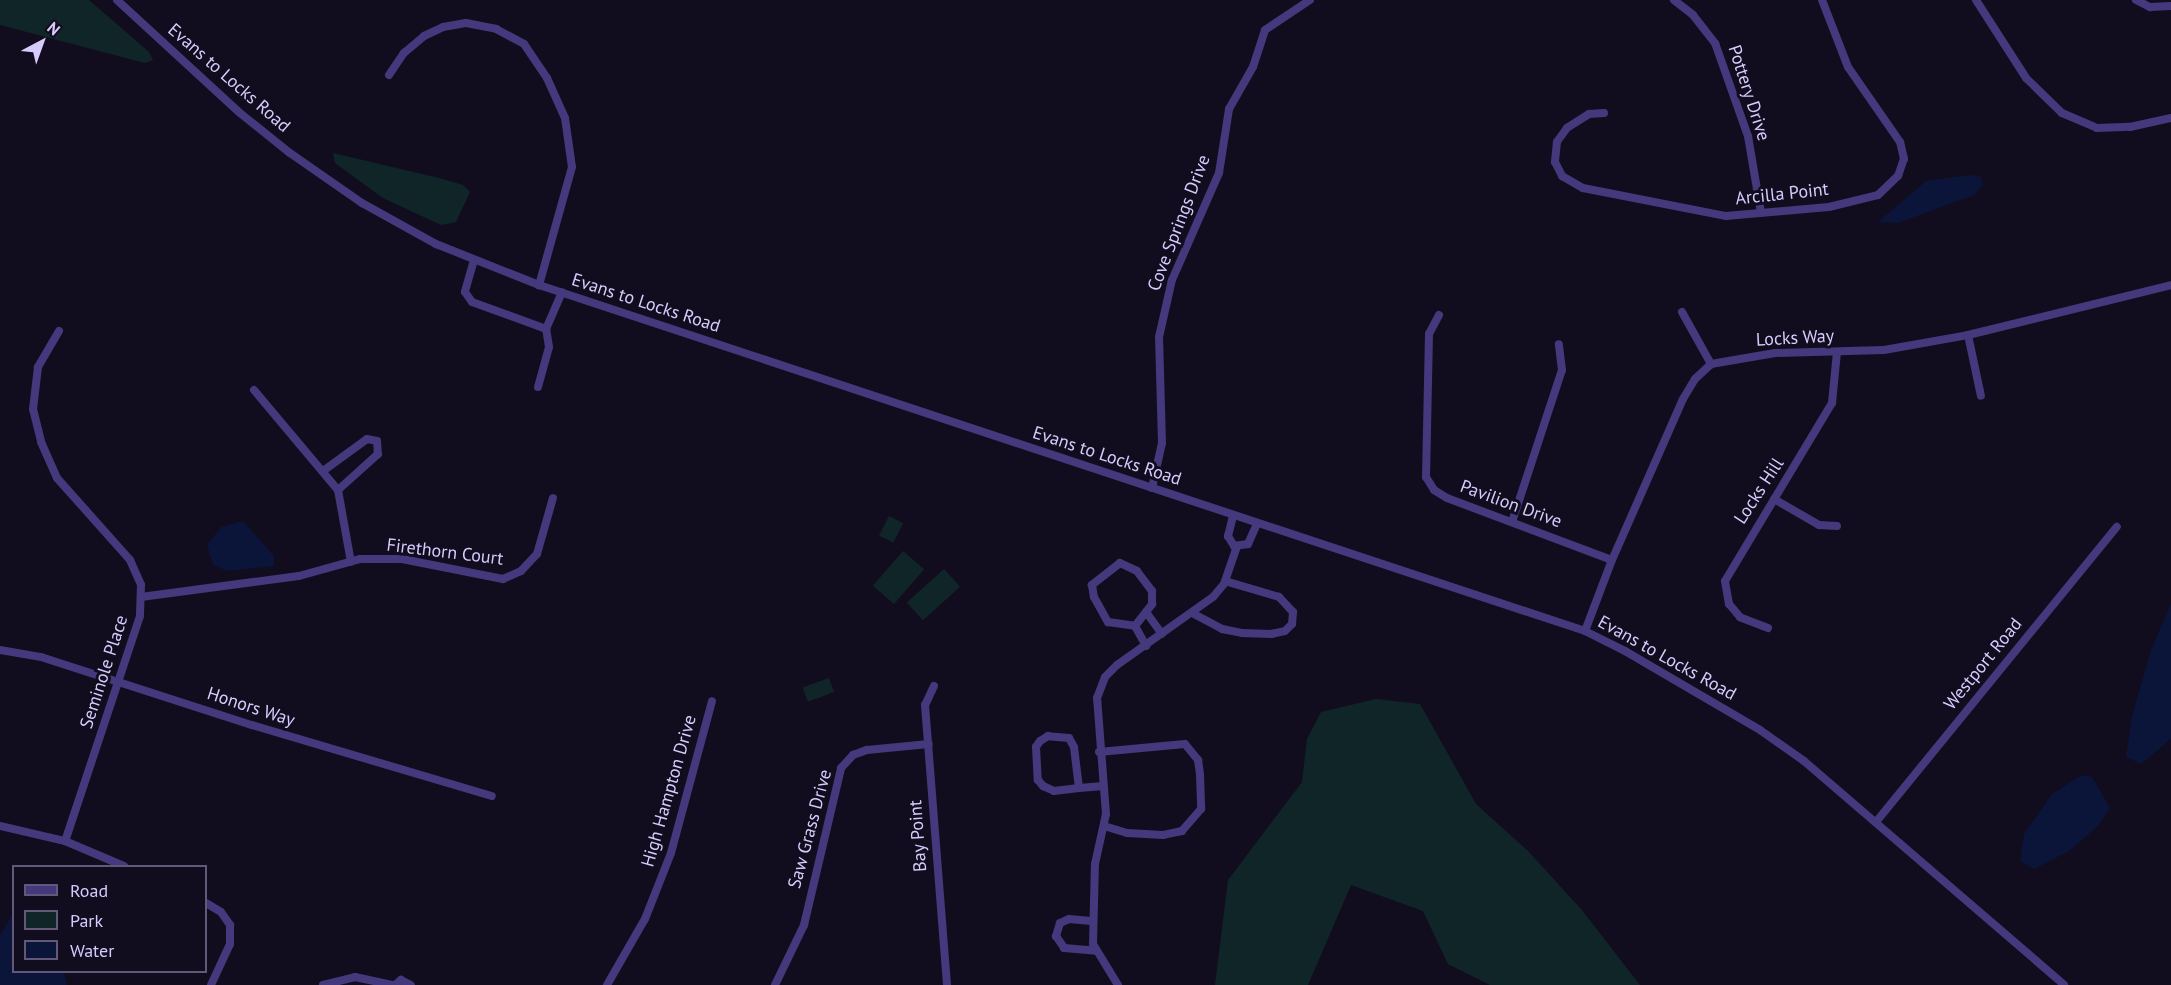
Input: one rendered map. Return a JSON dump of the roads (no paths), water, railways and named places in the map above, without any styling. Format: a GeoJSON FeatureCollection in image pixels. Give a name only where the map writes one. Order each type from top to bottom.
{"type":"FeatureCollection","features":[{"type":"Feature","properties":{"kind":"street","name":"Evans to Locks Road"},"geometry":{"type":"LineString","coordinates":[[117,0],[240,113],[290,153],[362,203],[436,244],[539,285],[1585,631],[1760,730],[1876,822],[2064,985]]}},
{"type":"Feature","properties":{"kind":"street","name":"Cove Springs Drive"},"geometry":{"type":"LineString","coordinates":[[1152,488],[1162,444],[1159,337],[1172,280],[1219,173],[1229,110],[1253,66],[1264,30],[1310,0]]}},
{"type":"Feature","properties":{"kind":"street","name":"Pottery Drive"},"geometry":{"type":"LineString","coordinates":[[1674,0],[1693,15],[1715,43],[1748,136],[1761,213]]}},
{"type":"Feature","properties":{"kind":"street","name":"Arcilla Point"},"geometry":{"type":"LineString","coordinates":[[1604,113],[1589,114],[1567,128],[1557,142],[1555,162],[1562,176],[1583,188],[1726,216],[1829,207],[1878,195],[1898,176],[1904,159],[1900,142],[1848,67],[1822,0]]}},
{"type":"Feature","properties":{"kind":"street"},"geometry":{"type":"LineString","coordinates":[[1976,0],[2026,78],[2062,113],[2097,128],[2130,128],[2171,118]]}},
{"type":"Feature","properties":{"kind":"street"},"geometry":{"type":"LineString","coordinates":[[2136,0],[2150,7],[2171,6]]}},
{"type":"Feature","properties":{"kind":"street"},"geometry":{"type":"LineString","coordinates":[[389,75],[404,53],[424,36],[443,27],[466,23],[496,29],[524,44],[547,78],[565,118],[572,167],[539,285]]}},
{"type":"Feature","properties":{"kind":"street"},"geometry":{"type":"LineString","coordinates":[[474,260],[465,292],[472,302],[546,329]]}},
{"type":"Feature","properties":{"kind":"street","name":"Locks Way"},"geometry":{"type":"LineString","coordinates":[[1711,364],[1775,353],[1884,350],[1968,335],[2171,285]]}},
{"type":"Feature","properties":{"kind":"street"},"geometry":{"type":"LineString","coordinates":[[538,387],[549,347],[546,329],[562,292]]}},
{"type":"Feature","properties":{"kind":"street"},"geometry":{"type":"LineString","coordinates":[[1585,631],[1612,560],[1683,399],[1695,379],[1711,364],[1682,312]]}},
{"type":"Feature","properties":{"kind":"street","name":"Pavilion Drive"},"geometry":{"type":"LineString","coordinates":[[1439,315],[1429,334],[1426,477],[1434,490],[1447,498],[1612,560]]}},
{"type":"Feature","properties":{"kind":"street","name":"Seminole Place"},"geometry":{"type":"LineString","coordinates":[[59,331],[38,367],[33,409],[42,442],[57,478],[130,560],[141,585],[140,616],[65,841]]}},
{"type":"Feature","properties":{"kind":"street"},"geometry":{"type":"LineString","coordinates":[[1968,335],[1981,396]]}},
{"type":"Feature","properties":{"kind":"street"},"geometry":{"type":"LineString","coordinates":[[1512,522],[1562,370],[1559,344]]}},
{"type":"Feature","properties":{"kind":"street","name":"Locks Hill"},"geometry":{"type":"LineString","coordinates":[[1768,628],[1740,617],[1729,604],[1725,581],[1832,403],[1837,352]]}},
{"type":"Feature","properties":{"kind":"street"},"geometry":{"type":"LineString","coordinates":[[254,390],[339,490],[351,562]]}},
{"type":"Feature","properties":{"kind":"street"},"geometry":{"type":"LineString","coordinates":[[323,471],[367,439],[377,441],[378,454],[339,490]]}},
{"type":"Feature","properties":{"kind":"street","name":"Firethorn Court"},"geometry":{"type":"LineString","coordinates":[[141,597],[299,576],[351,562],[402,559],[503,579],[521,571],[537,554],[553,498]]}},
{"type":"Feature","properties":{"kind":"street"},"geometry":{"type":"LineString","coordinates":[[1774,499],[1819,525],[1837,526]]}},
{"type":"Feature","properties":{"kind":"street"},"geometry":{"type":"LineString","coordinates":[[1233,516],[1228,536],[1237,547]]}},
{"type":"Feature","properties":{"kind":"street"},"geometry":{"type":"LineString","coordinates":[[1237,547],[1248,544],[1257,524]]}},
{"type":"Feature","properties":{"kind":"street","name":"Westport Road"},"geometry":{"type":"LineString","coordinates":[[1876,822],[2117,528]]}},
{"type":"Feature","properties":{"kind":"street"},"geometry":{"type":"LineString","coordinates":[[1118,985],[1096,951],[1092,921],[1095,864],[1104,826],[1097,698],[1105,677],[1162,634],[1194,614],[1225,581],[1237,547]]}},
{"type":"Feature","properties":{"kind":"street"},"geometry":{"type":"LineString","coordinates":[[1128,565],[1152,591],[1152,604],[1134,626],[1108,622],[1099,610],[1092,585],[1112,568],[1128,565]]}},
{"type":"Feature","properties":{"kind":"street"},"geometry":{"type":"LineString","coordinates":[[1194,614],[1222,629],[1242,633],[1271,634],[1285,631],[1292,624],[1293,612],[1279,597],[1225,581]]}},
{"type":"Feature","properties":{"kind":"street"},"geometry":{"type":"LineString","coordinates":[[1146,612],[1162,634]]}},
{"type":"Feature","properties":{"kind":"street"},"geometry":{"type":"LineString","coordinates":[[1134,626],[1146,646]]}},
{"type":"Feature","properties":{"kind":"street","name":"Honors Way"},"geometry":{"type":"LineString","coordinates":[[0,650],[41,657],[492,796]]}},
{"type":"Feature","properties":{"kind":"street","name":"Bay Point"},"geometry":{"type":"LineString","coordinates":[[934,686],[925,705],[947,985]]}},
{"type":"Feature","properties":{"kind":"street","name":"High Hampton Drive"},"geometry":{"type":"LineString","coordinates":[[608,985],[645,919],[671,853],[712,701]]}},
{"type":"Feature","properties":{"kind":"street"},"geometry":{"type":"LineString","coordinates":[[1079,788],[1074,747],[1069,738],[1048,736],[1040,741],[1036,747],[1038,780],[1043,786],[1054,791],[1103,786]]}},
{"type":"Feature","properties":{"kind":"street"},"geometry":{"type":"LineString","coordinates":[[1099,752],[1164,743],[1185,744],[1198,760],[1200,775],[1201,809],[1182,831],[1151,834],[1104,826]]}},
{"type":"Feature","properties":{"kind":"street","name":"Saw Grass Drive"},"geometry":{"type":"LineString","coordinates":[[775,985],[804,925],[842,768],[853,755],[867,750],[929,744]]}},
{"type":"Feature","properties":{"kind":"street"},"geometry":{"type":"LineString","coordinates":[[0,826],[65,841],[119,865]]}},
{"type":"Feature","properties":{"kind":"street"},"geometry":{"type":"LineString","coordinates":[[207,904],[221,912],[230,925],[230,944],[211,985]]}},
{"type":"Feature","properties":{"kind":"street"},"geometry":{"type":"LineString","coordinates":[[1092,921],[1070,920],[1060,923],[1056,936],[1064,948],[1096,951]]}},
{"type":"Feature","properties":{"kind":"street"},"geometry":{"type":"LineString","coordinates":[[323,985],[355,977],[394,985],[401,980],[411,985]]}},
{"type":"Feature","properties":{"kind":"water"},"geometry":{"type":"Polygon","coordinates":[[[1971,175],[1981,177],[1983,185],[1974,195],[1898,223],[1878,222],[1926,181],[1971,175]]]}},
{"type":"Feature","properties":{"kind":"water"},"geometry":{"type":"Polygon","coordinates":[[[243,521],[274,556],[274,566],[227,571],[213,565],[207,545],[221,527],[243,521]]]}},
{"type":"Feature","properties":{"kind":"water"},"geometry":{"type":"Polygon","coordinates":[[[2171,604],[2171,739],[2141,764],[2126,757],[2132,716],[2151,650],[2171,604]]]}},
{"type":"Feature","properties":{"kind":"water"},"geometry":{"type":"Polygon","coordinates":[[[2082,775],[2092,777],[2110,808],[2099,825],[2069,851],[2034,869],[2020,861],[2024,834],[2052,794],[2082,775]]]}},
{"type":"Feature","properties":{"kind":"water"},"geometry":{"type":"Polygon","coordinates":[[[12,915],[12,973],[64,973],[67,985],[0,985],[0,935],[12,915]]]}}]}
